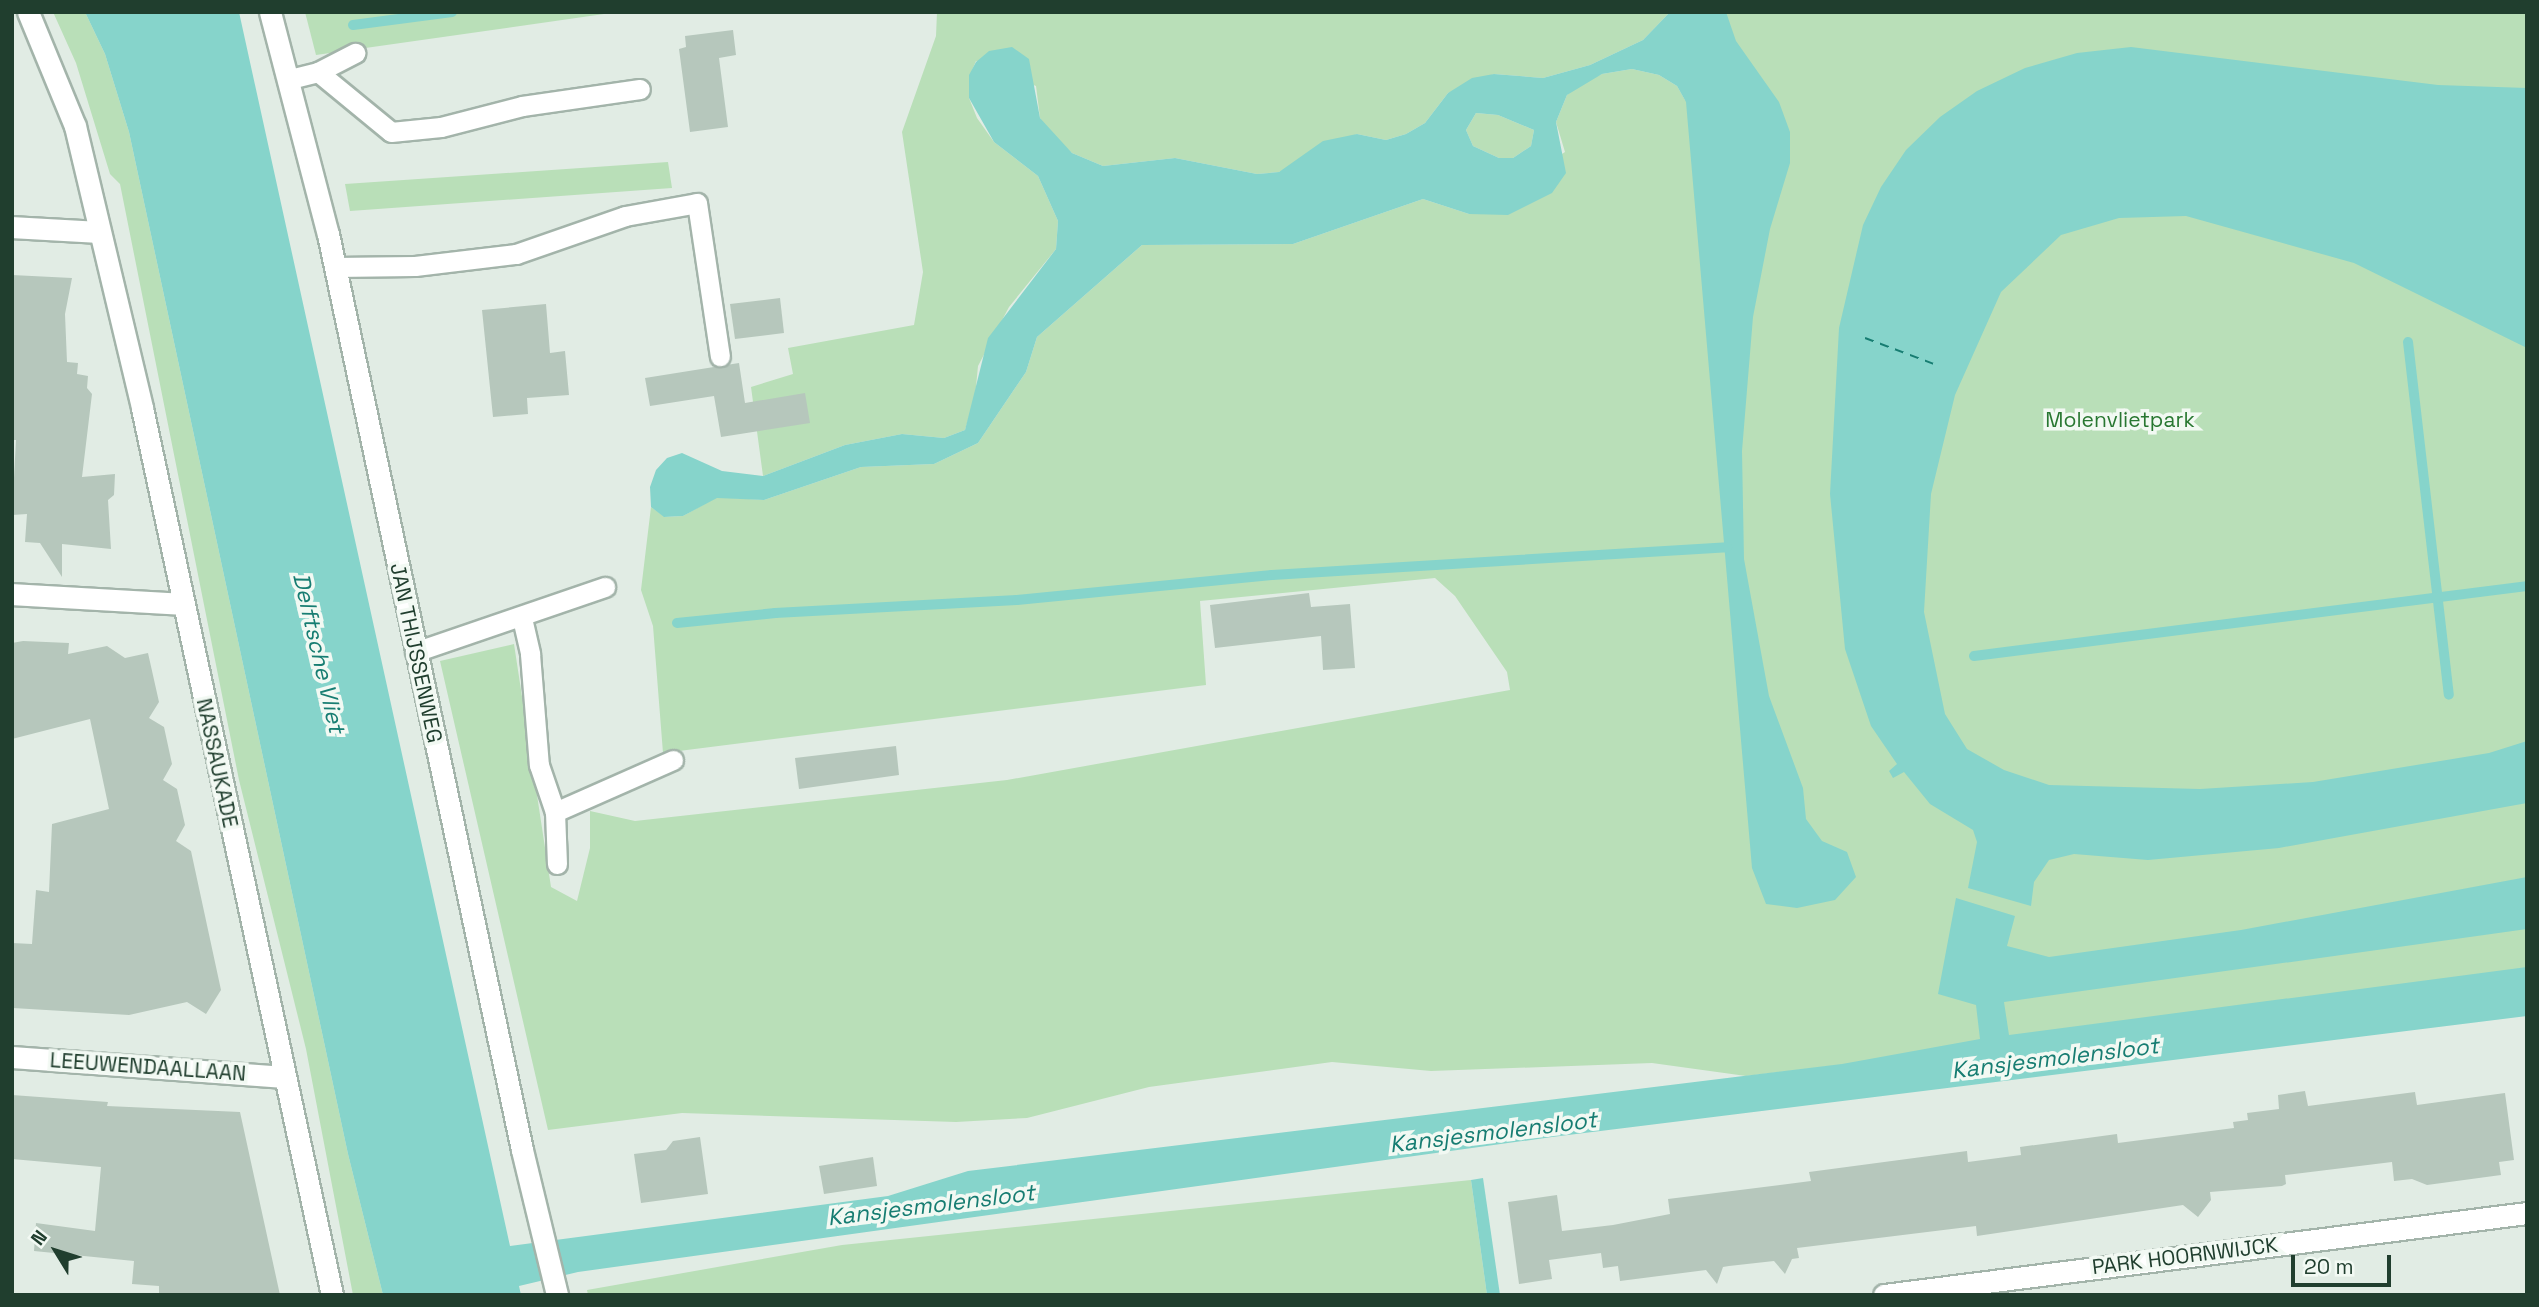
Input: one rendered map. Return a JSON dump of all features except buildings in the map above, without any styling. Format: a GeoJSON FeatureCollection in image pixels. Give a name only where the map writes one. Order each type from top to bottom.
{"type":"FeatureCollection","features":[{"type":"Feature","properties":{"kind":"street","name":"NASSAUKADE"},"geometry":{"type":"LineString","coordinates":[[28,12],[75,126],[98,232],[142,408],[332,1295]]}},
{"type":"Feature","properties":{"kind":"street","name":"JAN THIJSSENWEG"},"geometry":{"type":"LineString","coordinates":[[270,12],[290,79],[335,267],[540,1230],[557,1293]]}},
{"type":"Feature","properties":{"kind":"street"},"geometry":{"type":"LineString","coordinates":[[12,227],[98,232]]}},
{"type":"Feature","properties":{"kind":"street"},"geometry":{"type":"LineString","coordinates":[[12,594],[183,604]]}},
{"type":"Feature","properties":{"kind":"street","name":"LEEUWENDAALLAAN"},"geometry":{"type":"LineString","coordinates":[[12,1056],[284,1077]]}},
{"type":"Feature","properties":{"kind":"street","name":"PARK HOORNWIJCK"},"geometry":{"type":"LineString","coordinates":[[1884,1295],[2527,1213]]}},
{"type":"Feature","properties":{"kind":"lane"},"geometry":{"type":"LineString","coordinates":[[290,79],[318,72],[355,52]]}},
{"type":"Feature","properties":{"kind":"lane"},"geometry":{"type":"LineString","coordinates":[[318,72],[391,132],[441,127],[522,106],[639,89]]}},
{"type":"Feature","properties":{"kind":"lane"},"geometry":{"type":"LineString","coordinates":[[335,267],[415,266],[516,254],[625,216],[697,203],[720,356]]}},
{"type":"Feature","properties":{"kind":"lane"},"geometry":{"type":"LineString","coordinates":[[415,652],[522,618],[605,587]]}},
{"type":"Feature","properties":{"kind":"lane"},"geometry":{"type":"LineString","coordinates":[[522,618],[530,654],[539,765],[555,812],[557,864]]}},
{"type":"Feature","properties":{"kind":"lane"},"geometry":{"type":"LineString","coordinates":[[555,812],[673,760]]}},
{"type":"Feature","properties":{"kind":"green space"},"geometry":{"type":"Polygon","coordinates":[[[53,12],[85,12],[105,54],[129,132],[348,1154],[383,1295],[353,1295],[306,1049],[239,780],[120,184],[110,174],[76,63],[53,12]]]}},
{"type":"Feature","properties":{"kind":"green space"},"geometry":{"type":"Polygon","coordinates":[[[305,12],[618,12],[316,55],[305,12]]]}},
{"type":"Feature","properties":{"kind":"green space"},"geometry":{"type":"Polygon","coordinates":[[[937,12],[1670,12],[1643,40],[1590,65],[1543,78],[1494,74],[1448,93],[1425,123],[1406,134],[1386,140],[1357,134],[1279,172],[1257,174],[1175,158],[1103,166],[1072,153],[1050,134],[1040,118],[1036,86],[976,61],[970,75],[969,98],[977,118],[994,142],[1038,176],[1058,221],[1056,249],[1009,307],[978,366],[975,397],[965,430],[944,438],[902,434],[845,445],[763,476],[751,387],[793,374],[788,348],[914,325],[923,272],[902,132],[936,36],[937,12]]]}},
{"type":"Feature","properties":{"kind":"green space","name":"Molenvlietpark"},"geometry":{"type":"Polygon","coordinates":[[[1677,12],[2527,12],[2527,985],[1746,1076],[1652,1063],[1431,1071],[1332,1062],[1149,1087],[1027,1118],[956,1122],[682,1113],[548,1130],[440,661],[514,644],[551,887],[577,901],[590,848],[590,811],[635,821],[1007,780],[1510,690],[1507,672],[1455,596],[1435,578],[1200,601],[1206,685],[663,753],[653,626],[641,590],[651,507],[665,517],[683,516],[717,497],[764,500],[861,467],[934,464],[978,443],[1026,372],[1037,337],[1142,245],[1293,244],[1423,199],[1469,214],[1565,152],[1556,122],[1567,95],[1581,83],[1602,74],[1632,69],[1659,75],[1677,86],[1685,100],[1677,12]]]}},
{"type":"Feature","properties":{"kind":"green space"},"geometry":{"type":"Polygon","coordinates":[[[1476,113],[1498,115],[1534,130],[1531,146],[1513,158],[1499,158],[1473,146],[1466,130],[1476,113]]]}},
{"type":"Feature","properties":{"kind":"green space"},"geometry":{"type":"Polygon","coordinates":[[[668,162],[672,188],[350,211],[345,184],[668,162]]]}},
{"type":"Feature","properties":{"kind":"green space"},"geometry":{"type":"Polygon","coordinates":[[[1471,1180],[1487,1295],[588,1295],[587,1290],[842,1245],[1471,1180]]]}},
{"type":"Feature","properties":{"kind":"water"},"geometry":{"type":"Polygon","coordinates":[[[85,12],[239,12],[510,1246],[888,1196],[968,1171],[1842,1064],[1980,1039],[1976,1005],[1938,994],[1956,898],[2015,916],[2007,946],[2049,957],[2241,930],[2527,877],[2527,929],[2004,1002],[2009,1035],[2527,967],[2527,1016],[1552,1137],[578,1272],[519,1286],[521,1295],[383,1295],[348,1154],[129,132],[105,54],[85,12]]]}},
{"type":"Feature","properties":{"kind":"water"},"geometry":{"type":"Polygon","coordinates":[[[1670,12],[1726,12],[1736,41],[1779,102],[1790,132],[1790,163],[1770,229],[1753,317],[1742,451],[1744,559],[1769,696],[1803,788],[1806,819],[1822,841],[1847,852],[1856,877],[1835,900],[1797,908],[1766,904],[1752,868],[1686,102],[1677,86],[1659,75],[1632,69],[1602,74],[1567,95],[1556,122],[1566,173],[1552,193],[1508,215],[1469,214],[1423,199],[1293,244],[1142,245],[1037,337],[1026,372],[978,443],[934,464],[861,467],[764,500],[717,498],[683,516],[664,517],[651,507],[650,487],[656,470],[667,458],[682,453],[722,471],[763,476],[845,445],[902,434],[944,438],[965,430],[988,338],[1056,249],[1058,221],[1038,176],[994,142],[969,98],[969,75],[976,62],[989,51],[1012,47],[1029,59],[1040,118],[1072,153],[1103,166],[1175,158],[1257,174],[1279,172],[1323,141],[1357,134],[1386,140],[1406,134],[1425,123],[1448,93],[1472,78],[1494,74],[1543,78],[1590,65],[1643,40],[1670,12]],[[1476,113],[1466,130],[1473,146],[1499,158],[1513,158],[1531,146],[1534,130],[1498,115],[1476,113]]]}},
{"type":"Feature","properties":{"kind":"water"},"geometry":{"type":"Polygon","coordinates":[[[2131,47],[2438,85],[2527,88],[2527,348],[2354,263],[2186,216],[2119,218],[2061,235],[2001,292],[1955,395],[1931,494],[1924,612],[1945,714],[1967,749],[2004,770],[2049,785],[2200,789],[2313,782],[2489,753],[2527,741],[2527,803],[2279,848],[2148,860],[2074,854],[2049,860],[2034,882],[2031,906],[1968,888],[1977,842],[1973,830],[1930,804],[1904,772],[1893,778],[1889,771],[1897,764],[1871,726],[1845,649],[1830,494],[1839,328],[1863,225],[1881,187],[1906,150],[1940,117],[1977,91],[2025,68],[2077,53],[2131,47]]]}},
{"type":"Feature","properties":{"kind":"water"},"geometry":{"type":"Polygon","coordinates":[[[1483,1178],[1500,1295],[1487,1295],[1471,1180],[1483,1178]]]}},
{"type":"Feature","properties":{"kind":"waterway"},"geometry":{"type":"LineString","coordinates":[[353,25],[452,12]]}},
{"type":"Feature","properties":{"kind":"waterway"},"geometry":{"type":"LineString","coordinates":[[2408,342],[2449,695]]}},
{"type":"Feature","properties":{"kind":"waterway"},"geometry":{"type":"LineString","coordinates":[[677,623],[775,613],[1017,600],[1272,575],[1727,547]]}},
{"type":"Feature","properties":{"kind":"waterway"},"geometry":{"type":"LineString","coordinates":[[1974,656],[2527,586]]}},
{"type":"Feature","properties":{"kind":"ferry route"},"geometry":{"type":"LineString","coordinates":[[1865,338],[1939,366]]}},
{"type":"Feature","properties":{"kind":"water label","name":"Delftsche Vliet"},"geometry":{"type":"Point","coordinates":[319,653]}},
{"type":"Feature","properties":{"kind":"water label","name":"Kansjesmolensloot"},"geometry":{"type":"Point","coordinates":[2055,1058]}},
{"type":"Feature","properties":{"kind":"water label","name":"Kansjesmolensloot"},"geometry":{"type":"Point","coordinates":[1493,1132]}},
{"type":"Feature","properties":{"kind":"water label","name":"Kansjesmolensloot"},"geometry":{"type":"Point","coordinates":[931,1205]}}]}
